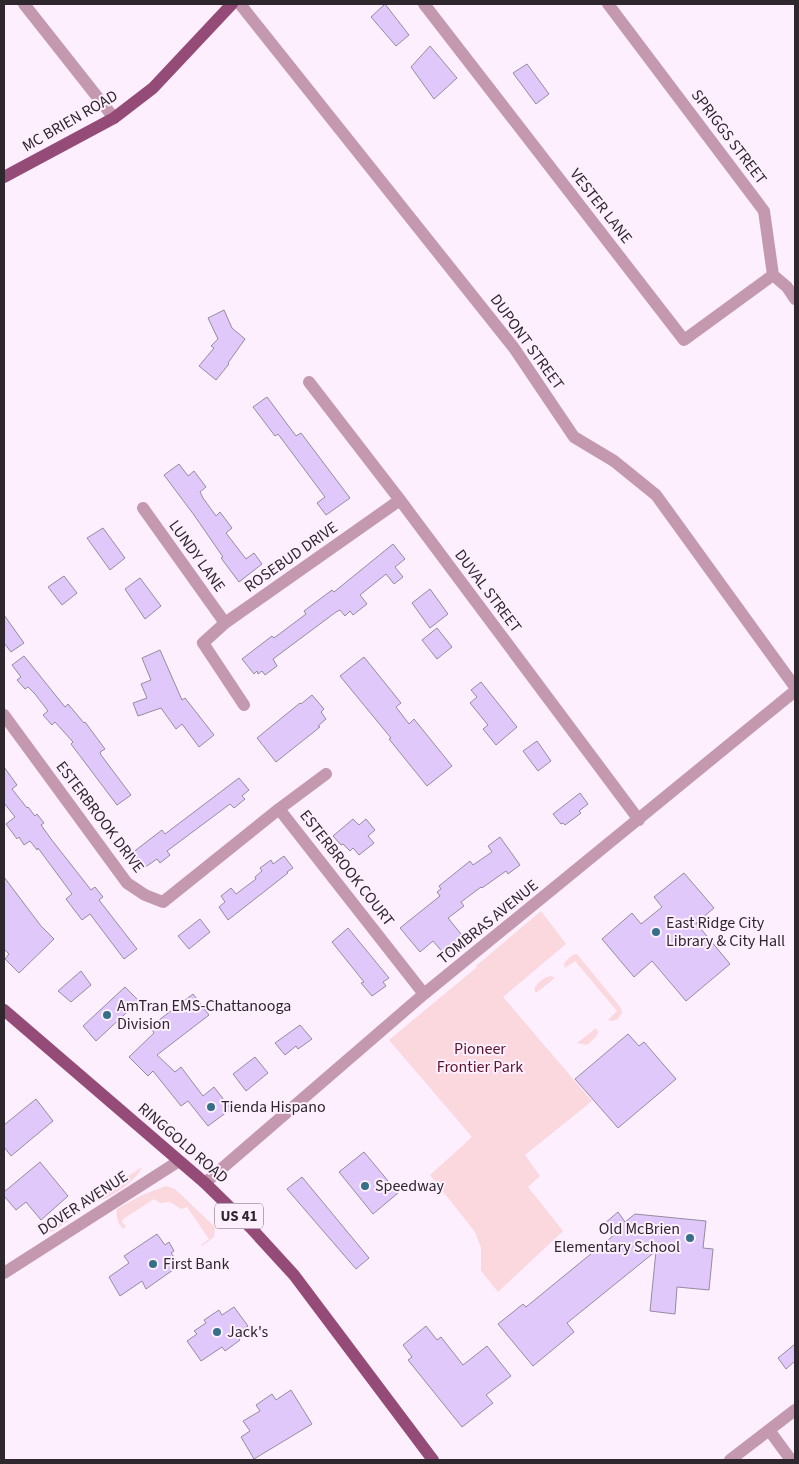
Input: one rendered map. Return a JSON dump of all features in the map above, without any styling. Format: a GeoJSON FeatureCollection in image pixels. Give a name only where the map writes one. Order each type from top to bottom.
{"type":"FeatureCollection","features":[{"type":"Feature","properties":{"kind":"main road","name":"MC BRIEN ROAD"},"geometry":{"type":"LineString","coordinates":[[4,177],[114,118],[153,88],[232,4]]}},
{"type":"Feature","properties":{"kind":"main road","name":"RINGGOLD ROAD"},"geometry":{"type":"LineString","coordinates":[[4,1010],[205,1183],[248,1224],[294,1276],[433,1460]]}},
{"type":"Feature","properties":{"kind":"street"},"geometry":{"type":"LineString","coordinates":[[24,4],[114,118]]}},
{"type":"Feature","properties":{"kind":"street","name":"DUPONT STREET"},"geometry":{"type":"LineString","coordinates":[[240,4],[514,348],[574,436],[614,461],[656,495],[795,689]]}},
{"type":"Feature","properties":{"kind":"street","name":"VESTER LANE"},"geometry":{"type":"LineString","coordinates":[[424,4],[684,340],[773,275]]}},
{"type":"Feature","properties":{"kind":"street","name":"SPRIGGS STREET"},"geometry":{"type":"LineString","coordinates":[[608,4],[764,211],[773,275]]}},
{"type":"Feature","properties":{"kind":"street"},"geometry":{"type":"LineString","coordinates":[[773,275],[787,288],[795,300]]}},
{"type":"Feature","properties":{"kind":"street","name":"DUVAL STREET"},"geometry":{"type":"LineString","coordinates":[[309,382],[400,500],[639,820]]}},
{"type":"Feature","properties":{"kind":"street","name":"ROSEBUD DRIVE"},"geometry":{"type":"LineString","coordinates":[[244,705],[202,643],[226,623],[400,500]]}},
{"type":"Feature","properties":{"kind":"street","name":"LUNDY LANE"},"geometry":{"type":"LineString","coordinates":[[143,508],[226,623]]}},
{"type":"Feature","properties":{"kind":"street","name":"TOMBRAS AVENUE"},"geometry":{"type":"LineString","coordinates":[[205,1183],[424,994],[639,820],[795,689]]}},
{"type":"Feature","properties":{"kind":"street","name":"ESTERBROOK DRIVE"},"geometry":{"type":"LineString","coordinates":[[4,715],[127,882],[145,896],[163,902],[280,808]]}},
{"type":"Feature","properties":{"kind":"street","name":"ESTERBROOK COURT"},"geometry":{"type":"LineString","coordinates":[[326,774],[280,808],[424,994]]}},
{"type":"Feature","properties":{"kind":"street","name":"DOVER AVENUE"},"geometry":{"type":"LineString","coordinates":[[4,1273],[179,1161]]}},
{"type":"Feature","properties":{"kind":"street"},"geometry":{"type":"LineString","coordinates":[[730,1460],[795,1410]]}},
{"type":"Feature","properties":{"kind":"street"},"geometry":{"type":"LineString","coordinates":[[769,1430],[791,1460]]}},
{"type":"Feature","properties":{"kind":"green space","name":"Pioneer Frontier Park"},"geometry":{"type":"Polygon","coordinates":[[[541,911],[566,944],[503,997],[592,1101],[525,1155],[540,1176],[528,1187],[563,1231],[498,1292],[481,1271],[481,1248],[475,1232],[430,1175],[472,1137],[389,1040],[541,911]]]}},
{"type":"Feature","properties":{"kind":"green space"},"geometry":{"type":"Polygon","coordinates":[[[577,954],[621,1008],[622,1013],[618,1019],[608,1020],[617,1011],[575,961],[565,968],[566,960],[577,954]]]}},
{"type":"Feature","properties":{"kind":"green space"},"geometry":{"type":"Polygon","coordinates":[[[551,976],[555,978],[536,993],[534,989],[537,985],[543,979],[551,976]]]}},
{"type":"Feature","properties":{"kind":"green space"},"geometry":{"type":"Polygon","coordinates":[[[596,1028],[598,1032],[596,1037],[587,1045],[577,1043],[596,1028]]]}},
{"type":"Feature","properties":{"kind":"green space"},"geometry":{"type":"Polygon","coordinates":[[[142,1167],[135,1177],[123,1188],[109,1197],[97,1201],[96,1197],[142,1167]]]}},
{"type":"Feature","properties":{"kind":"green space"},"geometry":{"type":"Polygon","coordinates":[[[166,1186],[175,1189],[215,1227],[214,1237],[202,1246],[209,1239],[187,1207],[181,1209],[170,1202],[160,1203],[154,1199],[123,1219],[122,1222],[126,1226],[124,1229],[120,1225],[117,1220],[117,1209],[142,1195],[166,1186]]]}},
{"type":"Feature","properties":{"kind":"green space"},"geometry":{"type":"Polygon","coordinates":[[[74,1210],[77,1214],[74,1217],[52,1232],[48,1231],[48,1226],[74,1210]]]}},
{"type":"Feature","properties":{"kind":"building"},"geometry":{"type":"Polygon","coordinates":[[[385,4],[409,35],[396,46],[371,17],[385,4]]]}},
{"type":"Feature","properties":{"kind":"building"},"geometry":{"type":"Polygon","coordinates":[[[430,46],[457,78],[434,99],[411,67],[430,46]]]}},
{"type":"Feature","properties":{"kind":"building"},"geometry":{"type":"Polygon","coordinates":[[[527,64],[549,94],[536,104],[513,73],[527,64]]]}},
{"type":"Feature","properties":{"kind":"building"},"geometry":{"type":"Polygon","coordinates":[[[224,310],[232,328],[245,339],[216,380],[199,366],[214,348],[211,346],[218,339],[208,318],[224,310]]]}},
{"type":"Feature","properties":{"kind":"building"},"geometry":{"type":"Polygon","coordinates":[[[267,397],[296,436],[301,433],[350,498],[326,515],[317,503],[325,497],[278,434],[275,436],[253,407],[267,397]]]}},
{"type":"Feature","properties":{"kind":"building"},"geometry":{"type":"Polygon","coordinates":[[[179,464],[188,476],[194,471],[206,487],[200,492],[203,498],[216,516],[220,512],[232,528],[226,533],[246,559],[254,553],[262,564],[239,582],[221,558],[223,557],[194,515],[164,475],[179,464]]]}},
{"type":"Feature","properties":{"kind":"building"},"geometry":{"type":"Polygon","coordinates":[[[103,528],[125,558],[110,570],[87,538],[103,528]]]}},
{"type":"Feature","properties":{"kind":"building"},"geometry":{"type":"Polygon","coordinates":[[[393,544],[405,559],[395,567],[403,577],[394,584],[386,574],[360,595],[367,604],[353,615],[350,611],[345,616],[340,610],[336,612],[273,659],[277,666],[265,675],[262,671],[258,674],[257,671],[254,674],[242,659],[272,636],[274,638],[306,614],[304,611],[332,590],[334,592],[393,544]]]}},
{"type":"Feature","properties":{"kind":"building"},"geometry":{"type":"Polygon","coordinates":[[[64,576],[77,593],[62,605],[48,587],[64,576]]]}},
{"type":"Feature","properties":{"kind":"building"},"geometry":{"type":"Polygon","coordinates":[[[140,578],[161,606],[145,619],[125,589],[140,578]]]}},
{"type":"Feature","properties":{"kind":"building"},"geometry":{"type":"Polygon","coordinates":[[[430,589],[448,614],[430,628],[412,603],[430,589]]]}},
{"type":"Feature","properties":{"kind":"building"},"geometry":{"type":"Polygon","coordinates":[[[4,615],[24,643],[11,652],[4,643],[4,615]]]}},
{"type":"Feature","properties":{"kind":"building"},"geometry":{"type":"Polygon","coordinates":[[[437,628],[452,647],[437,659],[422,640],[437,628]]]}},
{"type":"Feature","properties":{"kind":"building"},"geometry":{"type":"Polygon","coordinates":[[[160,650],[182,700],[185,698],[214,735],[199,747],[182,724],[176,729],[161,708],[138,716],[133,703],[147,698],[141,684],[151,680],[142,658],[160,650]]]}},
{"type":"Feature","properties":{"kind":"building"},"geometry":{"type":"Polygon","coordinates":[[[24,656],[65,707],[68,704],[85,722],[105,749],[100,752],[101,755],[131,795],[117,805],[71,744],[73,742],[55,722],[52,725],[43,715],[48,711],[35,694],[28,687],[25,689],[17,680],[21,677],[12,665],[24,656]]]}},
{"type":"Feature","properties":{"kind":"building"},"geometry":{"type":"Polygon","coordinates":[[[364,657],[401,703],[396,707],[409,724],[414,719],[452,766],[427,786],[389,739],[391,738],[340,676],[364,657]]]}},
{"type":"Feature","properties":{"kind":"building"},"geometry":{"type":"Polygon","coordinates":[[[481,682],[517,727],[496,745],[483,729],[488,725],[470,703],[477,697],[471,690],[481,682]]]}},
{"type":"Feature","properties":{"kind":"building"},"geometry":{"type":"Polygon","coordinates":[[[312,695],[324,709],[321,712],[326,719],[318,726],[320,727],[276,762],[257,738],[312,695]]]}},
{"type":"Feature","properties":{"kind":"building"},"geometry":{"type":"Polygon","coordinates":[[[537,741],[551,761],[538,771],[523,751],[537,741]]]}},
{"type":"Feature","properties":{"kind":"building"},"geometry":{"type":"Polygon","coordinates":[[[4,767],[17,785],[12,789],[35,816],[37,814],[44,823],[41,825],[91,890],[95,887],[103,897],[99,900],[137,949],[124,959],[90,914],[82,920],[66,899],[72,894],[38,848],[37,850],[30,841],[24,845],[6,824],[15,817],[4,803],[4,767]]]}},
{"type":"Feature","properties":{"kind":"building"},"geometry":{"type":"Polygon","coordinates":[[[239,778],[249,790],[242,796],[245,799],[234,808],[230,804],[167,851],[170,855],[160,863],[157,859],[144,868],[132,853],[162,830],[165,834],[239,778]]]}},
{"type":"Feature","properties":{"kind":"building"},"geometry":{"type":"Polygon","coordinates":[[[580,793],[588,804],[579,811],[581,813],[565,825],[561,824],[553,814],[580,793]]]}},
{"type":"Feature","properties":{"kind":"building"},"geometry":{"type":"Polygon","coordinates":[[[353,819],[359,825],[366,819],[375,830],[368,836],[374,843],[359,855],[353,848],[350,851],[343,844],[341,845],[333,836],[353,819]]]}},
{"type":"Feature","properties":{"kind":"building"},"geometry":{"type":"Polygon","coordinates":[[[500,837],[520,865],[508,874],[506,871],[481,887],[461,902],[464,906],[448,918],[465,939],[445,955],[433,941],[420,952],[400,928],[440,896],[437,892],[441,889],[439,886],[470,861],[473,865],[492,852],[488,846],[500,837]]]}},
{"type":"Feature","properties":{"kind":"building"},"geometry":{"type":"Polygon","coordinates":[[[284,856],[293,868],[228,920],[219,907],[225,902],[221,896],[231,888],[236,894],[256,879],[255,877],[262,871],[260,868],[271,860],[273,864],[284,856]]]}},
{"type":"Feature","properties":{"kind":"building","name":"East Ridge City Library & City Hall"},"geometry":{"type":"Polygon","coordinates":[[[684,873],[714,908],[696,923],[730,964],[686,1001],[652,961],[634,977],[602,939],[632,913],[641,924],[662,907],[654,897],[684,873]]]}},
{"type":"Feature","properties":{"kind":"building"},"geometry":{"type":"Polygon","coordinates":[[[4,877],[41,926],[54,939],[19,973],[5,959],[9,954],[4,949],[4,877]]]}},
{"type":"Feature","properties":{"kind":"building"},"geometry":{"type":"Polygon","coordinates":[[[200,919],[210,932],[189,949],[178,936],[200,919]]]}},
{"type":"Feature","properties":{"kind":"building"},"geometry":{"type":"Polygon","coordinates":[[[348,928],[389,978],[383,982],[386,986],[372,996],[361,983],[364,982],[332,942],[348,928]]]}},
{"type":"Feature","properties":{"kind":"building"},"geometry":{"type":"Polygon","coordinates":[[[81,971],[91,985],[71,1002],[58,991],[81,971]]]}},
{"type":"Feature","properties":{"kind":"building","name":"AmTran EMS-Chattanooga Division"},"geometry":{"type":"Polygon","coordinates":[[[125,987],[139,1001],[96,1041],[83,1026],[125,987]]]}},
{"type":"Feature","properties":{"kind":"building"},"geometry":{"type":"Polygon","coordinates":[[[193,994],[209,1015],[157,1055],[175,1072],[181,1067],[203,1096],[214,1087],[231,1109],[208,1126],[188,1101],[181,1106],[153,1071],[148,1076],[129,1057],[154,1033],[150,1027],[193,994]]]}},
{"type":"Feature","properties":{"kind":"building"},"geometry":{"type":"Polygon","coordinates":[[[300,1025],[312,1039],[298,1049],[296,1046],[285,1055],[275,1043],[300,1025]]]}},
{"type":"Feature","properties":{"kind":"building"},"geometry":{"type":"Polygon","coordinates":[[[628,1034],[639,1046],[644,1042],[676,1079],[618,1128],[575,1079],[628,1034]]]}},
{"type":"Feature","properties":{"kind":"building"},"geometry":{"type":"Polygon","coordinates":[[[255,1057],[268,1073],[246,1091],[233,1074],[255,1057]]]}},
{"type":"Feature","properties":{"kind":"building"},"geometry":{"type":"Polygon","coordinates":[[[36,1099],[53,1121],[11,1156],[4,1147],[4,1125],[36,1099]]]}},
{"type":"Feature","properties":{"kind":"building"},"geometry":{"type":"Polygon","coordinates":[[[364,1152],[398,1193],[373,1214],[339,1172],[364,1152]]]}},
{"type":"Feature","properties":{"kind":"building"},"geometry":{"type":"Polygon","coordinates":[[[40,1162],[68,1196],[41,1220],[26,1202],[16,1210],[4,1196],[4,1192],[40,1162]]]}},
{"type":"Feature","properties":{"kind":"building"},"geometry":{"type":"Polygon","coordinates":[[[302,1177],[369,1258],[356,1269],[287,1189],[302,1177]]]}},
{"type":"Feature","properties":{"kind":"building"},"geometry":{"type":"Polygon","coordinates":[[[618,1212],[625,1222],[635,1214],[706,1221],[703,1248],[713,1249],[709,1290],[677,1287],[675,1314],[650,1311],[656,1251],[567,1323],[574,1332],[533,1366],[498,1324],[523,1304],[526,1307],[614,1235],[604,1224],[618,1212]]]}},
{"type":"Feature","properties":{"kind":"building","name":"First Bank"},"geometry":{"type":"Polygon","coordinates":[[[157,1234],[165,1245],[169,1242],[174,1251],[171,1253],[180,1265],[146,1289],[142,1281],[120,1296],[109,1277],[129,1263],[124,1256],[157,1234]]]}},
{"type":"Feature","properties":{"kind":"building","name":"Jack's"},"geometry":{"type":"Polygon","coordinates":[[[234,1307],[248,1326],[236,1334],[240,1340],[225,1351],[222,1347],[201,1361],[187,1341],[197,1334],[194,1331],[206,1323],[204,1320],[219,1310],[222,1315],[234,1307]]]}},
{"type":"Feature","properties":{"kind":"building"},"geometry":{"type":"Polygon","coordinates":[[[426,1326],[437,1340],[441,1337],[463,1365],[487,1346],[511,1376],[486,1395],[493,1403],[462,1427],[408,1360],[412,1357],[403,1345],[426,1326]]]}},
{"type":"Feature","properties":{"kind":"building"},"geometry":{"type":"Polygon","coordinates":[[[795,1344],[795,1361],[786,1369],[778,1358],[795,1344]]]}},
{"type":"Feature","properties":{"kind":"building"},"geometry":{"type":"Polygon","coordinates":[[[291,1390],[312,1424],[254,1459],[241,1437],[250,1431],[243,1421],[260,1411],[256,1405],[272,1394],[276,1400],[291,1390]]]}},
{"type":"Feature","properties":{"kind":"place","name":"East Ridge City Library & City Hall"},"geometry":{"type":"Point","coordinates":[656,932]}},
{"type":"Feature","properties":{"kind":"place","name":"AmTran EMS-Chattanooga Division"},"geometry":{"type":"Point","coordinates":[107,1015]}},
{"type":"Feature","properties":{"kind":"place","name":"Tienda Hispano"},"geometry":{"type":"Point","coordinates":[211,1107]}},
{"type":"Feature","properties":{"kind":"place","name":"Speedway"},"geometry":{"type":"Point","coordinates":[365,1186]}},
{"type":"Feature","properties":{"kind":"place","name":"Old McBrien Elementary School"},"geometry":{"type":"Point","coordinates":[690,1238]}},
{"type":"Feature","properties":{"kind":"place","name":"First Bank"},"geometry":{"type":"Point","coordinates":[153,1264]}},
{"type":"Feature","properties":{"kind":"place","name":"Jack's"},"geometry":{"type":"Point","coordinates":[217,1332]}}]}
